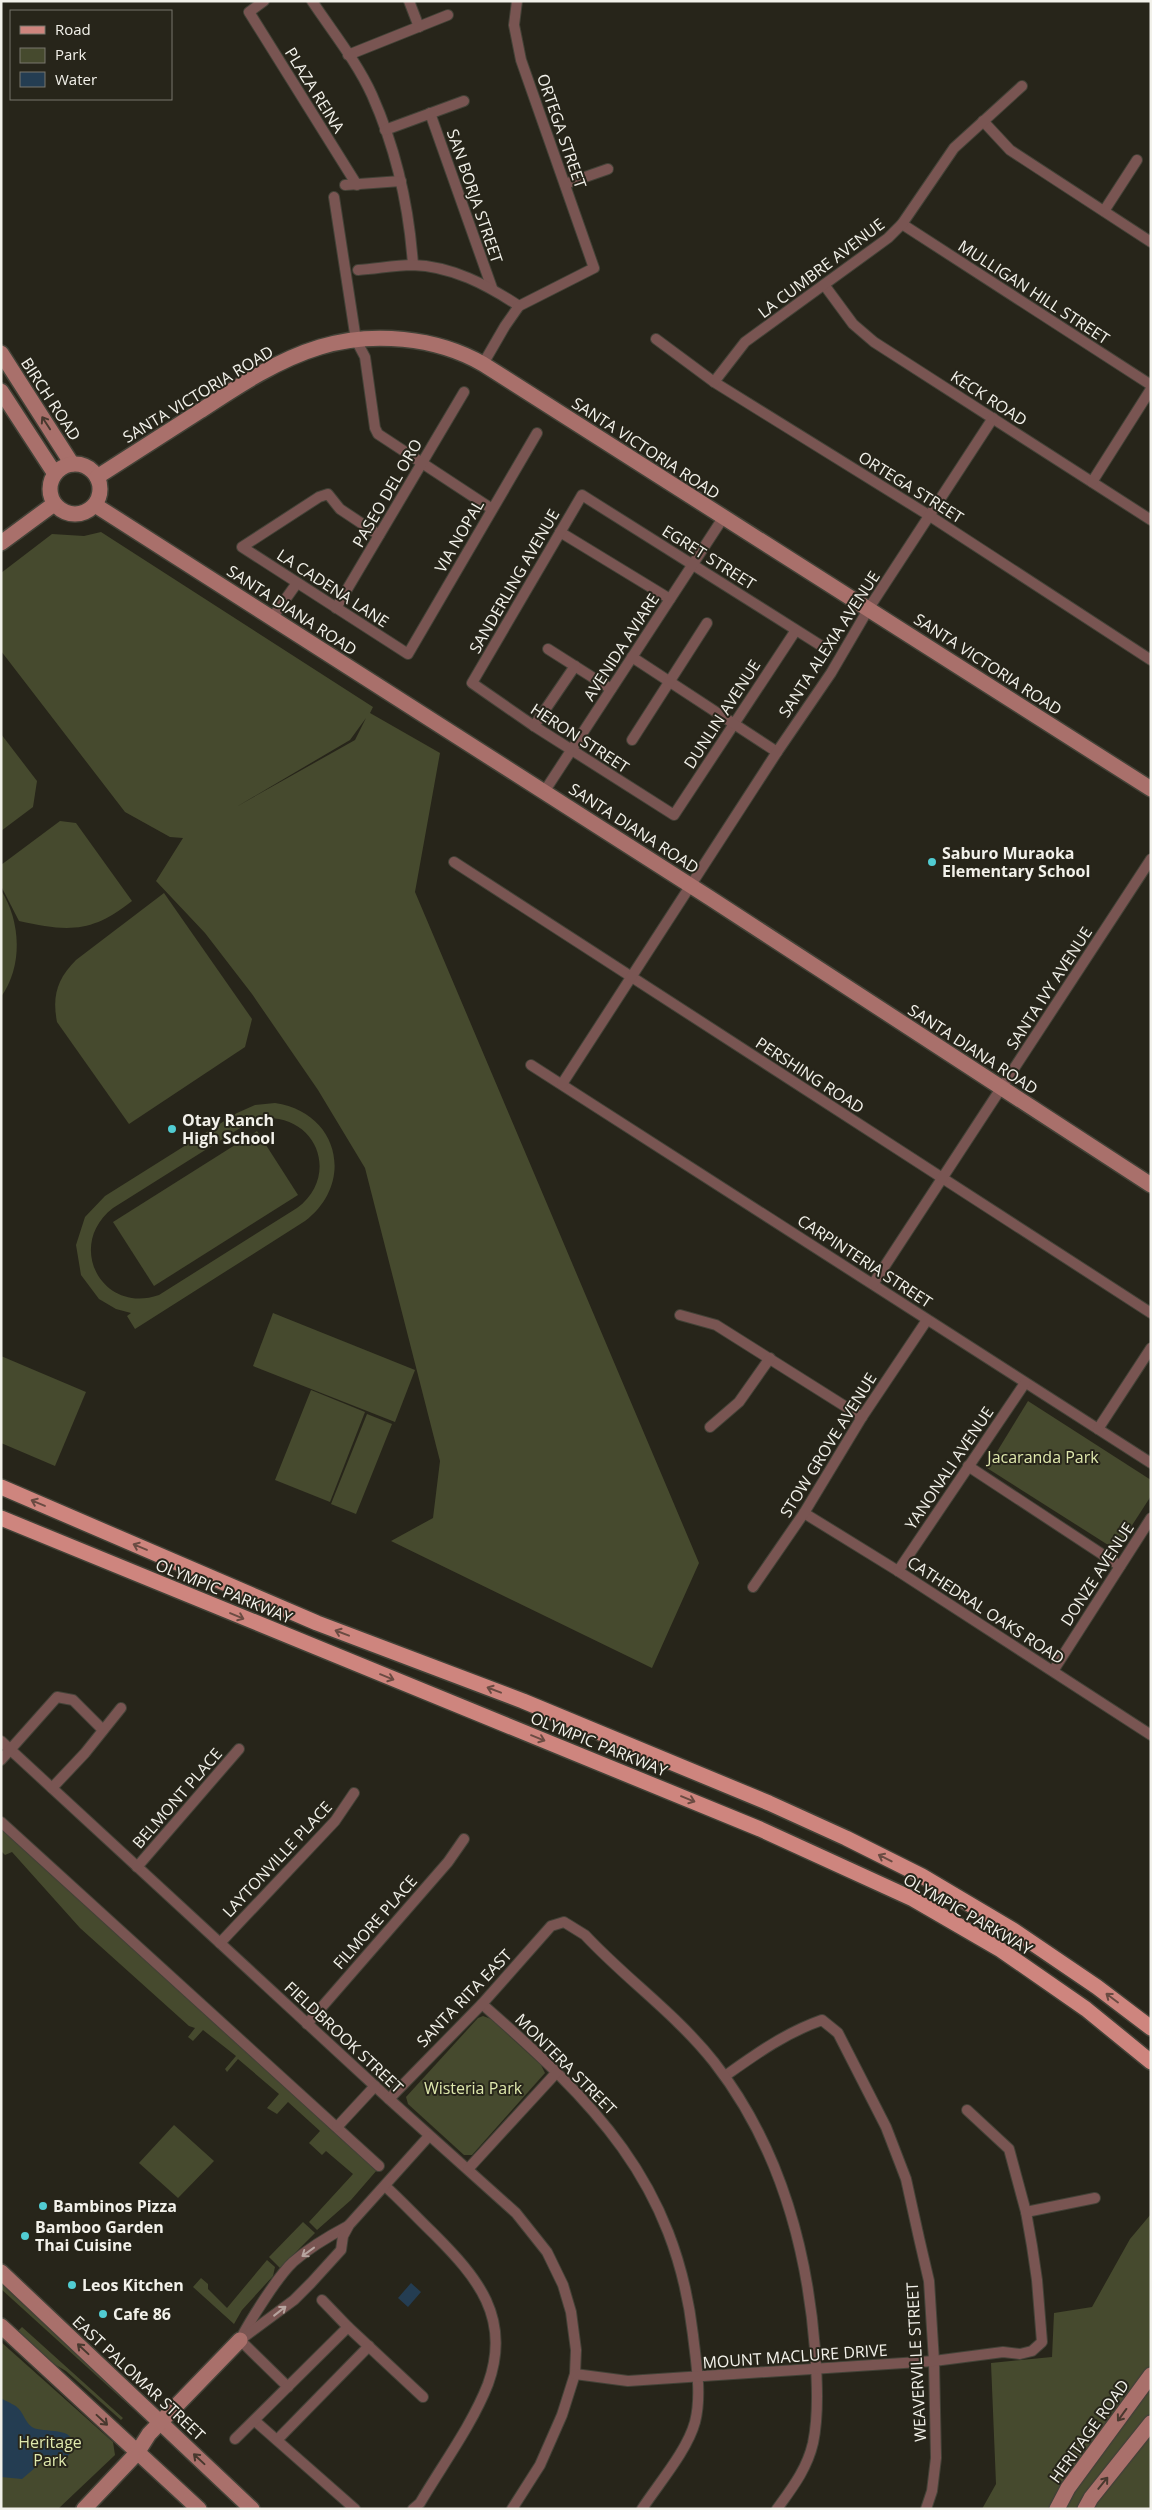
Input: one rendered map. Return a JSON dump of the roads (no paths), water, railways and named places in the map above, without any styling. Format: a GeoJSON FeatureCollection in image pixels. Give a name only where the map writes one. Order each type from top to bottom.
{"type":"FeatureCollection","features":[{"type":"Feature","properties":{"kind":"main road","name":"OLYMPIC PARKWAY"},"geometry":{"type":"LineString","coordinates":[[1,1487],[317,1624],[523,1701],[769,1803],[846,1838],[922,1876],[1013,1930],[1097,1987],[1151,2028]]}},
{"type":"Feature","properties":{"kind":"main road","name":"OLYMPIC PARKWAY"},"geometry":{"type":"LineString","coordinates":[[1,1518],[760,1829],[913,1899],[1001,1950],[1086,2009],[1151,2062]]}},
{"type":"Feature","properties":{"kind":"main road"},"geometry":{"type":"LineString","coordinates":[[65,1544],[74,1519]]}},
{"type":"Feature","properties":{"kind":"street","name":"PLAZA REINA"},"geometry":{"type":"LineString","coordinates":[[264,1],[249,12],[357,184]]}},
{"type":"Feature","properties":{"kind":"street"},"geometry":{"type":"LineString","coordinates":[[312,1],[372,94],[401,181],[410,229],[413,265]]}},
{"type":"Feature","properties":{"kind":"street"},"geometry":{"type":"LineString","coordinates":[[410,1],[419,27]]}},
{"type":"Feature","properties":{"kind":"street","name":"ORTEGA STREET"},"geometry":{"type":"LineString","coordinates":[[517,1],[514,25],[521,60],[594,268],[519,306]]}},
{"type":"Feature","properties":{"kind":"street"},"geometry":{"type":"LineString","coordinates":[[348,55],[448,15]]}},
{"type":"Feature","properties":{"kind":"street","name":"LA CUMBRE AVENUE"},"geometry":{"type":"LineString","coordinates":[[714,382],[745,342],[873,252],[902,224],[947,157],[1022,86]]}},
{"type":"Feature","properties":{"kind":"street"},"geometry":{"type":"LineString","coordinates":[[385,130],[464,101]]}},
{"type":"Feature","properties":{"kind":"street","name":"SAN BORJA STREET"},"geometry":{"type":"LineString","coordinates":[[430,113],[492,288]]}},
{"type":"Feature","properties":{"kind":"street"},"geometry":{"type":"LineString","coordinates":[[983,121],[1010,150],[1151,242]]}},
{"type":"Feature","properties":{"kind":"street"},"geometry":{"type":"LineString","coordinates":[[1104,211],[1137,160]]}},
{"type":"Feature","properties":{"kind":"street"},"geometry":{"type":"LineString","coordinates":[[565,184],[608,169]]}},
{"type":"Feature","properties":{"kind":"street"},"geometry":{"type":"LineString","coordinates":[[345,186],[401,181]]}},
{"type":"Feature","properties":{"kind":"street"},"geometry":{"type":"LineString","coordinates":[[334,197],[356,340],[365,357],[372,416],[378,434],[492,509]]}},
{"type":"Feature","properties":{"kind":"street","name":"MULLIGAN HILL STREET"},"geometry":{"type":"LineString","coordinates":[[902,224],[1151,385]]}},
{"type":"Feature","properties":{"kind":"street"},"geometry":{"type":"LineString","coordinates":[[358,270],[413,265],[466,277],[492,288],[519,306],[483,364]]}},
{"type":"Feature","properties":{"kind":"street","name":"KECK ROAD"},"geometry":{"type":"LineString","coordinates":[[824,286],[862,333],[1151,520]]}},
{"type":"Feature","properties":{"kind":"street","name":"ORTEGA STREET"},"geometry":{"type":"LineString","coordinates":[[656,339],[714,382],[930,516],[1151,660]]}},
{"type":"Feature","properties":{"kind":"street","name":"SANTA VICTORIA ROAD"},"geometry":{"type":"LineString","coordinates":[[97,477],[231,391],[274,366],[321,346],[356,340],[404,340],[431,344],[465,354],[723,518],[869,608],[1151,789]]}},
{"type":"Feature","properties":{"kind":"street","name":"BIRCH ROAD"},"geometry":{"type":"LineString","coordinates":[[1,353],[72,464]]}},
{"type":"Feature","properties":{"kind":"street"},"geometry":{"type":"LineString","coordinates":[[1092,482],[1151,389]]}},
{"type":"Feature","properties":{"kind":"street"},"geometry":{"type":"LineString","coordinates":[[1,391],[55,474]]}},
{"type":"Feature","properties":{"kind":"street","name":"PASEO DEL ORO"},"geometry":{"type":"LineString","coordinates":[[336,608],[464,392]]}},
{"type":"Feature","properties":{"kind":"street","name":"SANTA ALEXIA AVENUE"},"geometry":{"type":"LineString","coordinates":[[690,885],[831,673],[869,608],[992,418]]}},
{"type":"Feature","properties":{"kind":"street","name":"VIA NOPAL"},"geometry":{"type":"LineString","coordinates":[[408,654],[537,433]]}},
{"type":"Feature","properties":{"kind":"street"},"geometry":{"type":"LineString","coordinates":[[72,464],[87,467],[97,477],[100,491],[96,505],[83,514],[75,515],[60,510],[54,504],[50,489],[55,474],[60,469],[72,464]]}},
{"type":"Feature","properties":{"kind":"street","name":"LA CADENA LANE"},"geometry":{"type":"LineString","coordinates":[[379,535],[340,509],[328,494],[319,496],[242,547],[408,654]]}},
{"type":"Feature","properties":{"kind":"street","name":"SANDERLING AVENUE"},"geometry":{"type":"LineString","coordinates":[[472,683],[582,496]]}},
{"type":"Feature","properties":{"kind":"street","name":"EGRET STREET"},"geometry":{"type":"LineString","coordinates":[[582,496],[820,645]]}},
{"type":"Feature","properties":{"kind":"street"},"geometry":{"type":"LineString","coordinates":[[1,543],[54,504]]}},
{"type":"Feature","properties":{"kind":"street","name":"SANTA DIANA ROAD"},"geometry":{"type":"LineString","coordinates":[[96,505],[690,885],[1151,1185]]}},
{"type":"Feature","properties":{"kind":"street","name":"AVENIDA AVIARE"},"geometry":{"type":"LineString","coordinates":[[544,792],[723,518]]}},
{"type":"Feature","properties":{"kind":"street"},"geometry":{"type":"LineString","coordinates":[[560,532],[670,599]]}},
{"type":"Feature","properties":{"kind":"street"},"geometry":{"type":"LineString","coordinates":[[272,618],[297,582]]}},
{"type":"Feature","properties":{"kind":"street"},"geometry":{"type":"LineString","coordinates":[[632,740],[707,623]]}},
{"type":"Feature","properties":{"kind":"street","name":"DUNLIN AVENUE"},"geometry":{"type":"LineString","coordinates":[[674,815],[796,630]]}},
{"type":"Feature","properties":{"kind":"street"},"geometry":{"type":"LineString","coordinates":[[548,649],[611,689]]}},
{"type":"Feature","properties":{"kind":"street"},"geometry":{"type":"LineString","coordinates":[[632,657],[777,752]]}},
{"type":"Feature","properties":{"kind":"street"},"geometry":{"type":"LineString","coordinates":[[534,726],[575,666]]}},
{"type":"Feature","properties":{"kind":"street","name":"HERON STREET"},"geometry":{"type":"LineString","coordinates":[[472,683],[534,726],[674,815]]}},
{"type":"Feature","properties":{"kind":"street","name":"SANTA IVY AVENUE"},"geometry":{"type":"LineString","coordinates":[[873,1284],[1151,859]]}},
{"type":"Feature","properties":{"kind":"street","name":"PERSHING ROAD"},"geometry":{"type":"LineString","coordinates":[[454,862],[1151,1313]]}},
{"type":"Feature","properties":{"kind":"street"},"geometry":{"type":"LineString","coordinates":[[562,1084],[690,885]]}},
{"type":"Feature","properties":{"kind":"street","name":"CARPINTERIA STREET"},"geometry":{"type":"LineString","coordinates":[[531,1065],[1151,1463]]}},
{"type":"Feature","properties":{"kind":"street"},"geometry":{"type":"LineString","coordinates":[[680,1314],[716,1326],[862,1417]]}},
{"type":"Feature","properties":{"kind":"street","name":"STOW GROVE AVENUE"},"geometry":{"type":"LineString","coordinates":[[753,1587],[804,1513],[862,1417],[927,1320]]}},
{"type":"Feature","properties":{"kind":"street"},"geometry":{"type":"LineString","coordinates":[[1098,1429],[1151,1348]]}},
{"type":"Feature","properties":{"kind":"street"},"geometry":{"type":"LineString","coordinates":[[710,1428],[739,1402],[770,1358]]}},
{"type":"Feature","properties":{"kind":"street","name":"YANONALI AVENUE"},"geometry":{"type":"LineString","coordinates":[[898,1571],[1025,1383]]}},
{"type":"Feature","properties":{"kind":"street"},"geometry":{"type":"LineString","coordinates":[[968,1466],[1120,1566]]}},
{"type":"Feature","properties":{"kind":"street","name":"CATHEDRAL OAKS ROAD"},"geometry":{"type":"LineString","coordinates":[[804,1513],[898,1571],[1151,1735]]}},
{"type":"Feature","properties":{"kind":"street","name":"DONZE AVENUE"},"geometry":{"type":"LineString","coordinates":[[1053,1671],[1151,1518]]}},
{"type":"Feature","properties":{"kind":"street"},"geometry":{"type":"LineString","coordinates":[[1,1760],[57,1697],[73,1700],[103,1730]]}},
{"type":"Feature","properties":{"kind":"street"},"geometry":{"type":"LineString","coordinates":[[52,1788],[121,1708]]}},
{"type":"Feature","properties":{"kind":"street","name":"FIELDBROOK STREET"},"geometry":{"type":"LineString","coordinates":[[1,1741],[429,2136],[516,2213],[538,2238],[557,2270],[571,2312],[576,2350],[575,2374],[562,2415],[540,2466],[512,2509]]}},
{"type":"Feature","properties":{"kind":"street","name":"BELMONT PLACE"},"geometry":{"type":"LineString","coordinates":[[137,1867],[239,1749]]}},
{"type":"Feature","properties":{"kind":"street","name":"LAYTONVILLE PLACE"},"geometry":{"type":"LineString","coordinates":[[220,1943],[335,1821],[354,1793]]}},
{"type":"Feature","properties":{"kind":"street"},"geometry":{"type":"LineString","coordinates":[[1,1822],[379,2166]]}},
{"type":"Feature","properties":{"kind":"street","name":"FILMORE PLACE"},"geometry":{"type":"LineString","coordinates":[[307,2024],[448,1862],[464,1839]]}},
{"type":"Feature","properties":{"kind":"street","name":"SANTA RITA EAST"},"geometry":{"type":"LineString","coordinates":[[389,2099],[482,2004],[551,1926],[564,1922],[585,1935],[673,2016],[725,2076]]}},
{"type":"Feature","properties":{"kind":"street","name":"MONTERA STREET"},"geometry":{"type":"LineString","coordinates":[[482,2004],[558,2072],[585,2100],[623,2146],[642,2175],[657,2204],[676,2255],[692,2326],[697,2378],[697,2408],[695,2422],[688,2440],[642,2509]]}},
{"type":"Feature","properties":{"kind":"street","name":"WEAVERVILLE STREET"},"geometry":{"type":"LineString","coordinates":[[725,2076],[769,2044],[796,2029],[822,2020],[838,2033],[886,2126],[906,2179],[929,2281],[934,2361],[936,2458],[932,2491],[926,2509]]}},
{"type":"Feature","properties":{"kind":"street"},"geometry":{"type":"LineString","coordinates":[[468,2169],[558,2072]]}},
{"type":"Feature","properties":{"kind":"street"},"geometry":{"type":"LineString","coordinates":[[725,2076],[744,2106],[764,2145],[791,2214],[807,2280],[817,2368],[813,2442],[803,2470],[776,2509]]}},
{"type":"Feature","properties":{"kind":"street"},"geometry":{"type":"LineString","coordinates":[[338,2127],[375,2086]]}},
{"type":"Feature","properties":{"kind":"street"},"geometry":{"type":"LineString","coordinates":[[967,2110],[1009,2149],[1026,2212],[1095,2198]]}},
{"type":"Feature","properties":{"kind":"street"},"geometry":{"type":"LineString","coordinates":[[84,2509],[137,2453],[149,2434],[160,2422],[240,2340],[294,2300],[311,2283],[341,2250],[343,2236],[349,2225],[429,2136]]}},
{"type":"Feature","properties":{"kind":"street"},"geometry":{"type":"LineString","coordinates":[[385,2186],[459,2259],[475,2278],[488,2304],[494,2334],[494,2358],[483,2394],[420,2502],[413,2509]]}},
{"type":"Feature","properties":{"kind":"street","name":"MOUNT MACLURE DRIVE"},"geometry":{"type":"LineString","coordinates":[[575,2374],[628,2381],[697,2378],[934,2361],[1003,2352],[1020,2354],[1032,2351],[1042,2342],[1037,2280],[1026,2212]]}},
{"type":"Feature","properties":{"kind":"street"},"geometry":{"type":"LineString","coordinates":[[240,2340],[252,2318],[292,2263],[328,2237],[349,2225]]}},
{"type":"Feature","properties":{"kind":"street","name":"EAST PALOMAR STREET"},"geometry":{"type":"LineString","coordinates":[[1,2272],[252,2509]]}},
{"type":"Feature","properties":{"kind":"street"},"geometry":{"type":"LineString","coordinates":[[322,2300],[348,2327],[424,2397]]}},
{"type":"Feature","properties":{"kind":"street"},"geometry":{"type":"LineString","coordinates":[[1,2326],[199,2509]]}},
{"type":"Feature","properties":{"kind":"street"},"geometry":{"type":"LineString","coordinates":[[235,2439],[348,2327]]}},
{"type":"Feature","properties":{"kind":"street"},"geometry":{"type":"LineString","coordinates":[[240,2340],[288,2387]]}},
{"type":"Feature","properties":{"kind":"street"},"geometry":{"type":"LineString","coordinates":[[277,2440],[369,2346]]}},
{"type":"Feature","properties":{"kind":"street","name":"HERITAGE ROAD"},"geometry":{"type":"LineString","coordinates":[[1057,2509],[1068,2488],[1151,2376]]}},
{"type":"Feature","properties":{"kind":"street"},"geometry":{"type":"LineString","coordinates":[[255,2420],[355,2509]]}},
{"type":"Feature","properties":{"kind":"street"},"geometry":{"type":"LineString","coordinates":[[1085,2509],[1091,2498],[1151,2423]]}},
{"type":"Feature","properties":{"kind":"water"},"geometry":{"type":"Polygon","coordinates":[[[411,2283],[421,2292],[408,2307],[398,2298],[411,2283]]]}},
{"type":"Feature","properties":{"kind":"water"},"geometry":{"type":"Polygon","coordinates":[[[1,2398],[18,2408],[32,2427],[64,2433],[69,2436],[72,2441],[72,2448],[67,2457],[60,2460],[43,2461],[22,2479],[1,2477],[1,2398]]]}},
{"type":"Feature","properties":{"kind":"place","name":"Saburo Muraoka Elementary School"},"geometry":{"type":"Point","coordinates":[932,862]}},
{"type":"Feature","properties":{"kind":"place","name":"Otay Ranch High School"},"geometry":{"type":"Point","coordinates":[172,1129]}},
{"type":"Feature","properties":{"kind":"place","name":"Bambinos Pizza"},"geometry":{"type":"Point","coordinates":[43,2206]}},
{"type":"Feature","properties":{"kind":"place","name":"Bamboo Garden Thai Cuisine"},"geometry":{"type":"Point","coordinates":[25,2236]}},
{"type":"Feature","properties":{"kind":"place","name":"Leos Kitchen"},"geometry":{"type":"Point","coordinates":[72,2285]}},
{"type":"Feature","properties":{"kind":"place","name":"Cafe 86"},"geometry":{"type":"Point","coordinates":[103,2314]}},
{"type":"Feature","properties":{"kind":"park label","name":"Jacaranda Park"},"geometry":{"type":"Point","coordinates":[1043,1457]}},
{"type":"Feature","properties":{"kind":"park label","name":"Wisteria Park"},"geometry":{"type":"Point","coordinates":[473,2088]}},
{"type":"Feature","properties":{"kind":"park label","name":"Heritage Park"},"geometry":{"type":"Point","coordinates":[50,2451]}}]}
